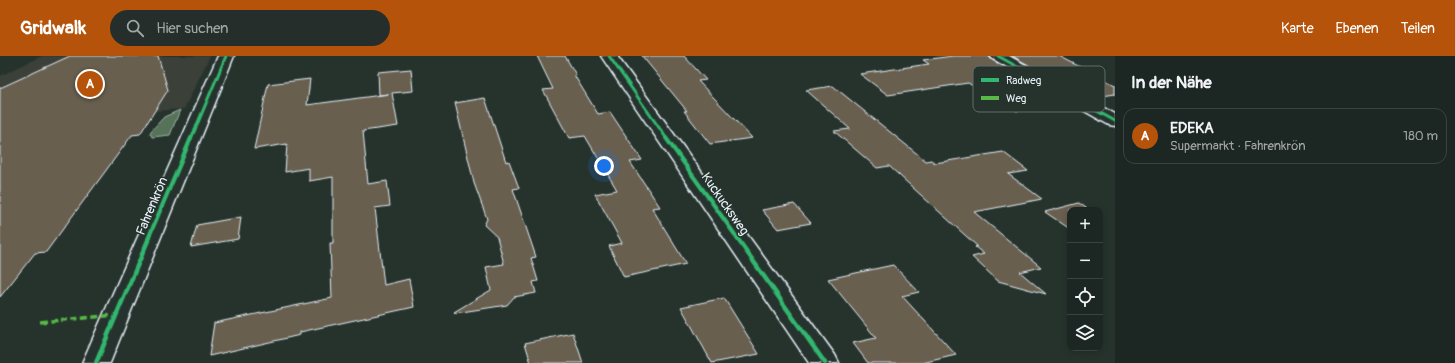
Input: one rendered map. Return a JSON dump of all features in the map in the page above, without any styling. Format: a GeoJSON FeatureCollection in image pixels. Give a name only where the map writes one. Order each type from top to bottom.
{"type":"FeatureCollection","features":[{"type":"Feature","properties":{"kind":"street","name":"Fahrenkrön"},"geometry":{"type":"LineString","coordinates":[[96,363],[226,56]]}},
{"type":"Feature","properties":{"kind":"street","name":"Kuckucksweg"},"geometry":{"type":"LineString","coordinates":[[609,56],[825,363]]}},
{"type":"Feature","properties":{"kind":"street"},"geometry":{"type":"LineString","coordinates":[[998,56],[1016,66]]}},
{"type":"Feature","properties":{"kind":"street"},"geometry":{"type":"LineString","coordinates":[[1099,112],[1115,121]]}},
{"type":"Feature","properties":{"kind":"shaded area"},"geometry":{"type":"Polygon","coordinates":[[[42,56],[210,56],[184,109],[10,120],[0,117],[0,76],[42,56]]]}},
{"type":"Feature","properties":{"kind":"green space"},"geometry":{"type":"Polygon","coordinates":[[[180,110],[170,135],[152,137],[150,133],[151,131],[164,117],[180,110]]]}},
{"type":"Feature","properties":{"kind":"building"},"geometry":{"type":"Polygon","coordinates":[[[70,56],[158,56],[168,90],[140,134],[132,135],[46,252],[35,253],[0,297],[0,88],[70,56]]]}},
{"type":"Feature","properties":{"kind":"building"},"geometry":{"type":"Polygon","coordinates":[[[537,56],[565,56],[576,75],[574,75],[598,114],[610,112],[642,160],[630,162],[660,207],[652,208],[686,264],[624,277],[609,246],[622,243],[595,194],[617,190],[585,136],[569,138],[543,90],[553,89],[537,56]]]}},
{"type":"Feature","properties":{"kind":"building"},"geometry":{"type":"Polygon","coordinates":[[[642,56],[684,56],[706,80],[698,81],[752,138],[710,144],[684,111],[687,111],[642,56]]]}},
{"type":"Feature","properties":{"kind":"building"},"geometry":{"type":"Polygon","coordinates":[[[953,56],[988,56],[1002,66],[973,66],[973,86],[968,83],[888,95],[860,74],[929,64],[923,60],[953,56]]]}},
{"type":"Feature","properties":{"kind":"building"},"geometry":{"type":"Polygon","coordinates":[[[1012,56],[1059,56],[1078,66],[1031,66],[1012,56]]]}},
{"type":"Feature","properties":{"kind":"building"},"geometry":{"type":"Polygon","coordinates":[[[411,69],[413,91],[392,93],[398,126],[363,131],[368,184],[387,181],[390,206],[375,208],[384,285],[409,279],[414,307],[300,332],[300,335],[209,356],[214,323],[332,298],[330,243],[333,243],[333,177],[309,181],[309,168],[285,172],[287,144],[254,149],[268,84],[310,79],[307,105],[389,94],[379,95],[378,72],[411,69]]]}},
{"type":"Feature","properties":{"kind":"building"},"geometry":{"type":"Polygon","coordinates":[[[1105,80],[1115,85],[1115,94],[1105,96],[1105,80]]]}},
{"type":"Feature","properties":{"kind":"building"},"geometry":{"type":"Polygon","coordinates":[[[833,86],[926,161],[931,160],[935,163],[1003,152],[1028,171],[1008,174],[1042,199],[974,212],[1041,267],[1020,272],[1046,294],[998,281],[972,257],[984,254],[975,247],[977,246],[889,166],[877,168],[834,131],[850,129],[806,90],[833,86]]]}},
{"type":"Feature","properties":{"kind":"building"},"geometry":{"type":"Polygon","coordinates":[[[485,98],[506,162],[509,161],[519,188],[513,189],[536,257],[531,258],[538,281],[533,282],[536,293],[514,297],[507,305],[455,313],[454,312],[491,290],[486,267],[504,264],[497,237],[484,225],[487,219],[474,183],[455,103],[485,98]]]}},
{"type":"Feature","properties":{"kind":"building"},"geometry":{"type":"Polygon","coordinates":[[[1079,203],[1085,207],[1067,207],[1067,227],[1045,212],[1079,203]]]}},
{"type":"Feature","properties":{"kind":"building"},"geometry":{"type":"Polygon","coordinates":[[[794,204],[811,223],[778,229],[762,210],[794,204]]]}},
{"type":"Feature","properties":{"kind":"building"},"geometry":{"type":"Polygon","coordinates":[[[241,217],[238,239],[191,247],[197,225],[241,217]]]}},
{"type":"Feature","properties":{"kind":"building"},"geometry":{"type":"Polygon","coordinates":[[[893,265],[919,292],[902,296],[956,355],[922,363],[868,363],[853,343],[876,338],[828,279],[893,265]]]}},
{"type":"Feature","properties":{"kind":"building"},"geometry":{"type":"Polygon","coordinates":[[[724,298],[759,354],[712,363],[681,307],[724,298]]]}},
{"type":"Feature","properties":{"kind":"building"},"geometry":{"type":"Polygon","coordinates":[[[573,333],[583,363],[531,363],[525,343],[573,333]]]}},
{"type":"Feature","properties":{"kind":"marked path"},"geometry":{"type":"LineString","coordinates":[[40,322],[116,315]]}},
{"type":"Feature","properties":{"kind":"cycle path"},"geometry":{"type":"LineString","coordinates":[[96,363],[226,56]]}},
{"type":"Feature","properties":{"kind":"cycle path"},"geometry":{"type":"LineString","coordinates":[[609,56],[825,363]]}},
{"type":"Feature","properties":{"kind":"cycle path"},"geometry":{"type":"LineString","coordinates":[[998,56],[1016,66]]}},
{"type":"Feature","properties":{"kind":"cycle path"},"geometry":{"type":"LineString","coordinates":[[1099,112],[1115,121]]}},
{"type":"Feature","properties":{"kind":"place","name":"EDEKA"},"geometry":{"type":"Point","coordinates":[90,84]}}]}
